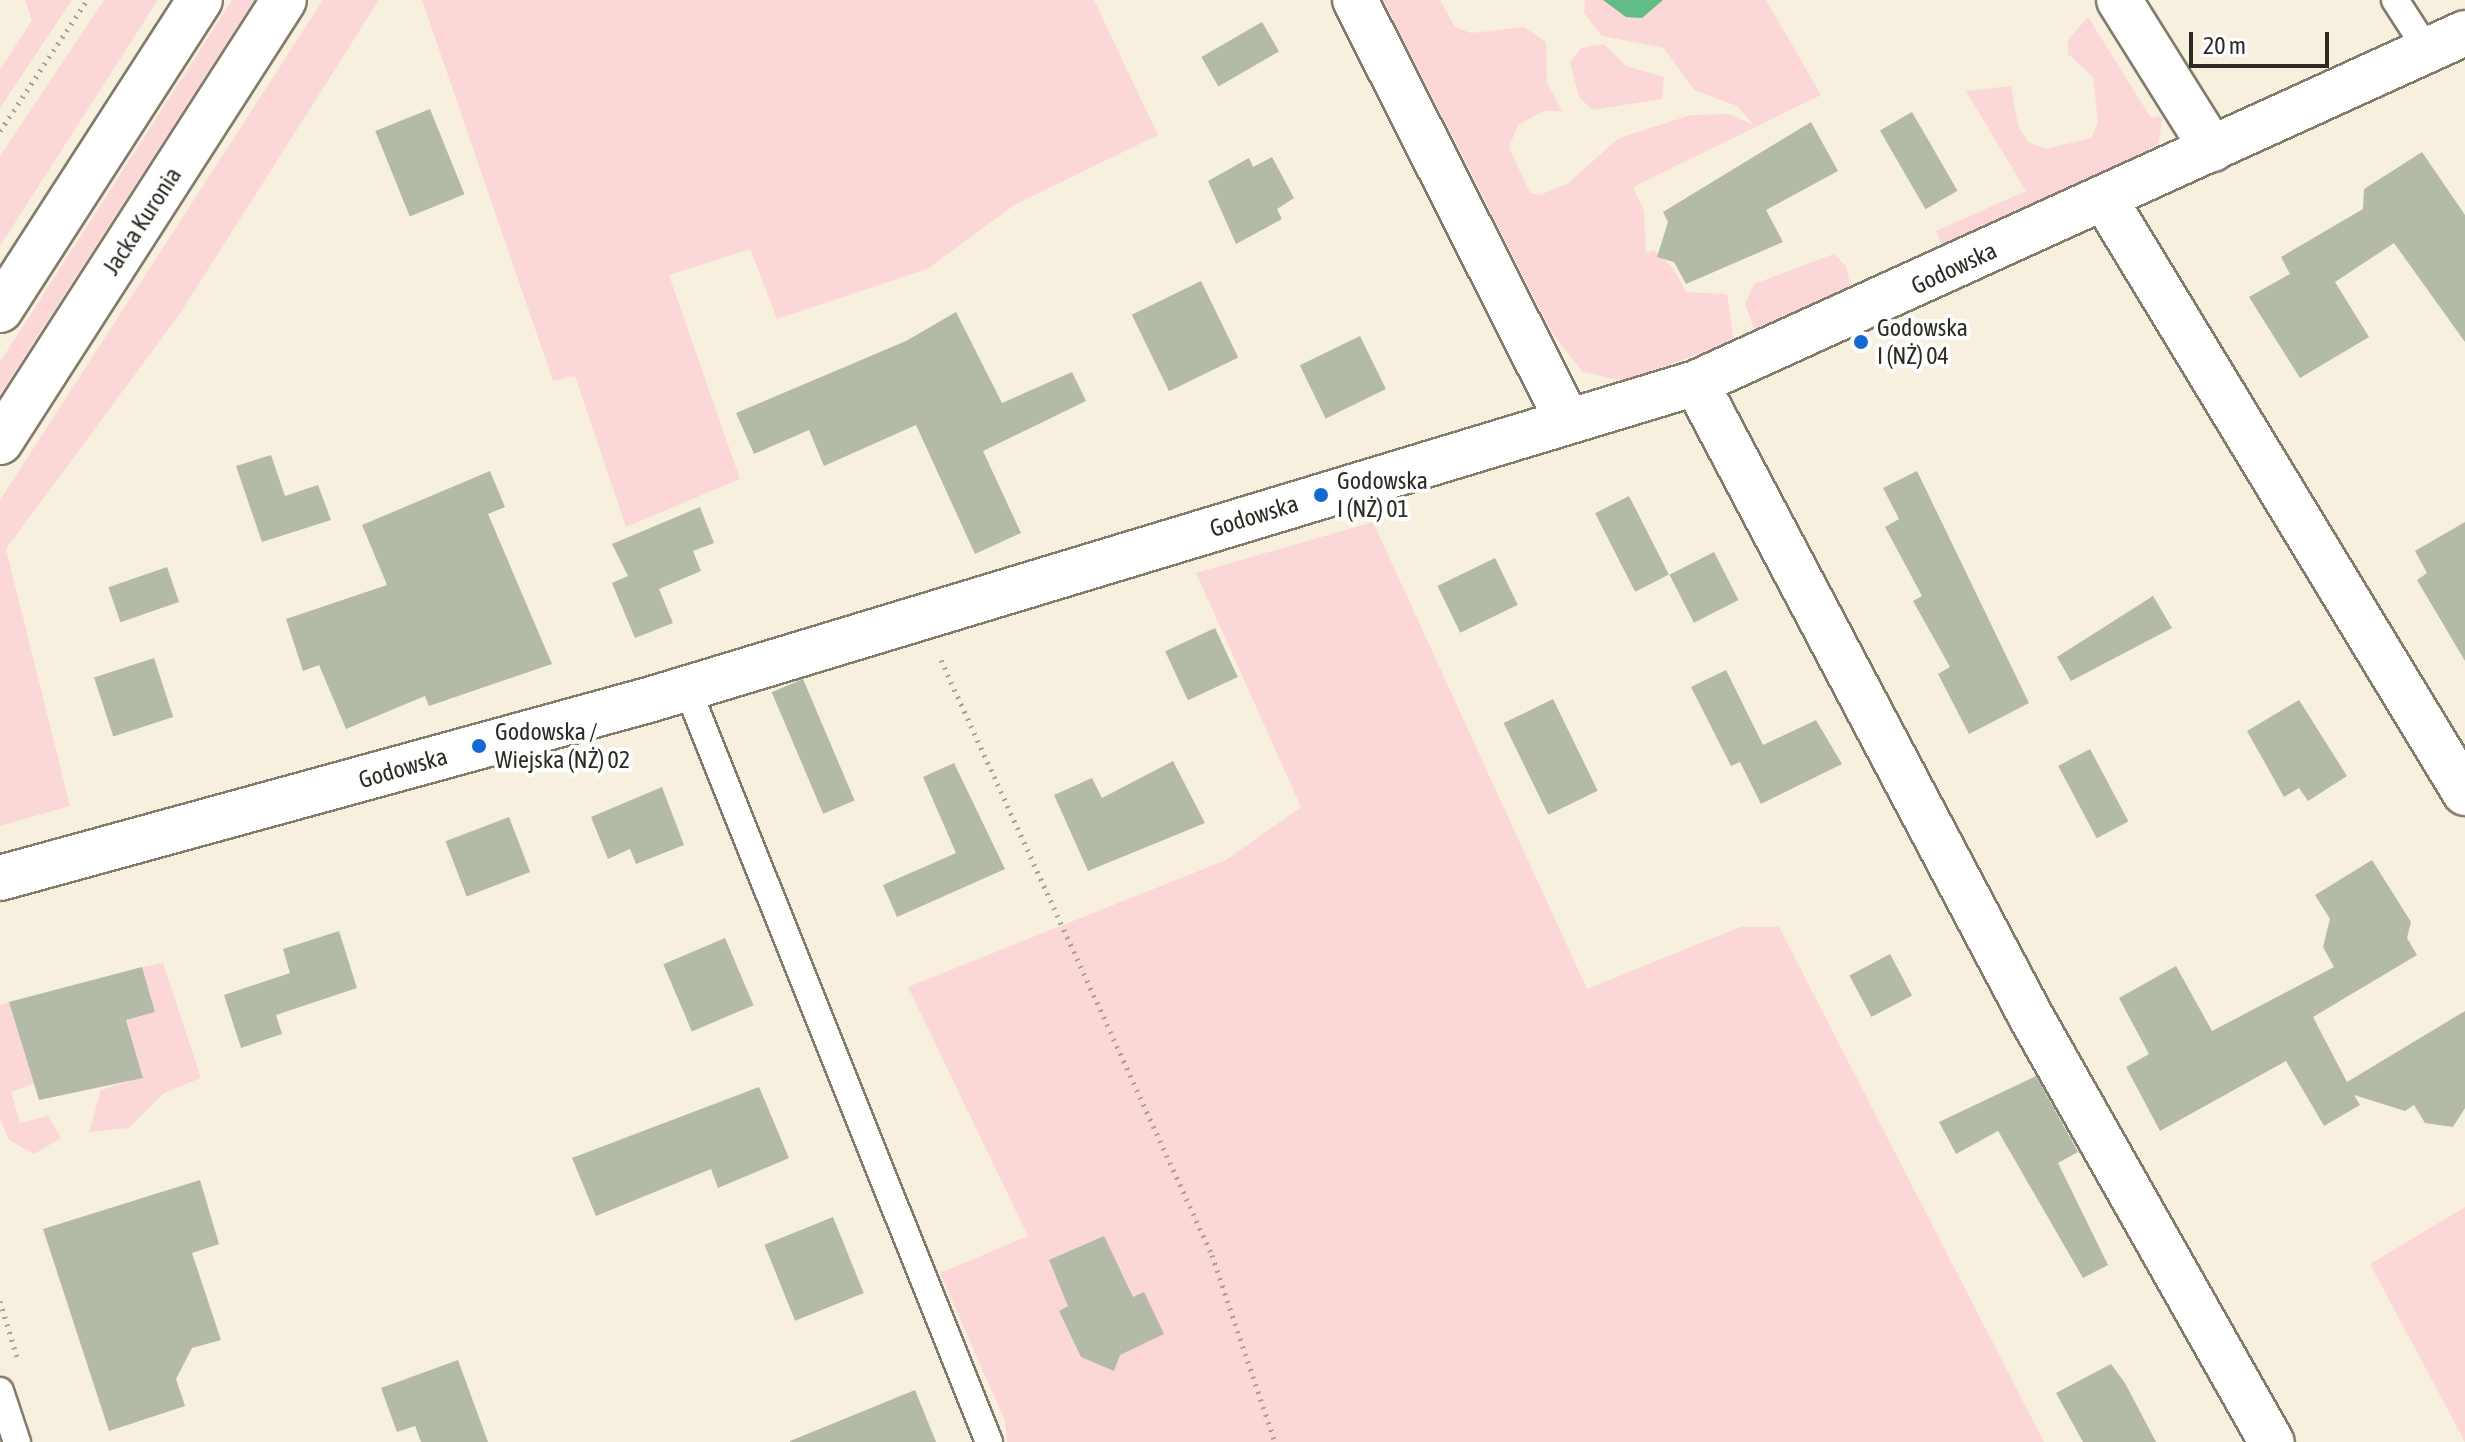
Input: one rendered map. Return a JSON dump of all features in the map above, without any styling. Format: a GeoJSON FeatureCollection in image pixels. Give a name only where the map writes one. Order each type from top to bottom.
{"type":"FeatureCollection","features":[{"type":"Feature","properties":{"kind":"street"},"geometry":{"type":"LineString","coordinates":[[0,310],[200,0]]}},
{"type":"Feature","properties":{"kind":"street","name":"Jacka Kuronia"},"geometry":{"type":"LineString","coordinates":[[0,442],[284,0]]}},
{"type":"Feature","properties":{"kind":"street"},"geometry":{"type":"LineString","coordinates":[[1355,0],[1567,420]]}},
{"type":"Feature","properties":{"kind":"street"},"geometry":{"type":"LineString","coordinates":[[2119,0],[2212,149]]}},
{"type":"Feature","properties":{"kind":"street","name":"Godowska"},"geometry":{"type":"LineString","coordinates":[[0,878],[687,688],[1696,383],[2454,42]]}},
{"type":"Feature","properties":{"kind":"street"},"geometry":{"type":"LineString","coordinates":[[2104,198],[2465,793]]}},
{"type":"Feature","properties":{"kind":"street"},"geometry":{"type":"LineString","coordinates":[[1696,383],[2030,1015],[2272,1442]]}},
{"type":"Feature","properties":{"kind":"lane"},"geometry":{"type":"LineString","coordinates":[[2395,0],[2454,42]]}},
{"type":"Feature","properties":{"kind":"lane"},"geometry":{"type":"LineString","coordinates":[[687,688],[989,1442]]}},
{"type":"Feature","properties":{"kind":"lane"},"geometry":{"type":"LineString","coordinates":[[0,1391],[17,1442]]}},
{"type":"Feature","properties":{"kind":"path"},"geometry":{"type":"LineString","coordinates":[[0,131],[87,0]]}},
{"type":"Feature","properties":{"kind":"path"},"geometry":{"type":"LineString","coordinates":[[921,617],[1212,1255],[1275,1442]]}},
{"type":"Feature","properties":{"kind":"shaded area"},"geometry":{"type":"Polygon","coordinates":[[[25,0],[72,0],[0,108],[0,70],[32,20],[25,0]]]}},
{"type":"Feature","properties":{"kind":"shaded area"},"geometry":{"type":"Polygon","coordinates":[[[104,0],[158,0],[0,246],[0,156],[104,0]]]}},
{"type":"Feature","properties":{"kind":"shaded area"},"geometry":{"type":"Polygon","coordinates":[[[232,0],[254,0],[0,394],[0,362],[232,0]]]}},
{"type":"Feature","properties":{"kind":"shaded area"},"geometry":{"type":"Polygon","coordinates":[[[323,0],[379,0],[179,315],[6,549],[70,806],[0,826],[0,500],[323,0]]]}},
{"type":"Feature","properties":{"kind":"shaded area"},"geometry":{"type":"Polygon","coordinates":[[[422,0],[1094,0],[1158,135],[1016,204],[927,269],[777,319],[750,249],[669,275],[740,479],[626,527],[575,376],[553,381],[422,0]]]}},
{"type":"Feature","properties":{"kind":"shaded area"},"geometry":{"type":"Polygon","coordinates":[[[1383,0],[1440,0],[1455,27],[1471,33],[1524,27],[1546,42],[1547,83],[1562,111],[1544,111],[1518,125],[1509,147],[1530,193],[1540,195],[1567,184],[1619,138],[1691,115],[1729,114],[1754,125],[1737,106],[1694,90],[1664,48],[1602,36],[1584,13],[1585,0],[1766,0],[1821,95],[1633,187],[1644,211],[1646,253],[1654,250],[1673,268],[1686,292],[1727,294],[1734,341],[1624,381],[1583,372],[1552,333],[1383,0]]]}},
{"type":"Feature","properties":{"kind":"shaded area"},"geometry":{"type":"Polygon","coordinates":[[[1603,0],[1663,0],[1642,18],[1626,17],[1603,0]]]}},
{"type":"Feature","properties":{"kind":"shaded area"},"geometry":{"type":"Polygon","coordinates":[[[2088,17],[2151,118],[2163,116],[2158,145],[1943,249],[1936,231],[2026,191],[1966,91],[2011,86],[2018,125],[2028,142],[2046,149],[2091,138],[2098,123],[2093,77],[2068,54],[2068,40],[2088,17]]]}},
{"type":"Feature","properties":{"kind":"shaded area"},"geometry":{"type":"Polygon","coordinates":[[[1604,44],[1626,66],[1664,77],[1662,99],[1592,110],[1579,97],[1570,62],[1581,48],[1604,44]]]}},
{"type":"Feature","properties":{"kind":"shaded area"},"geometry":{"type":"Polygon","coordinates":[[[1834,254],[1846,266],[1851,288],[1754,329],[1745,304],[1754,284],[1834,254]]]}},
{"type":"Feature","properties":{"kind":"shaded area"},"geometry":{"type":"Polygon","coordinates":[[[1373,522],[1587,989],[1740,927],[1779,927],[2044,1442],[1007,1442],[1005,1421],[940,1273],[1028,1236],[908,987],[1226,860],[1301,807],[1196,573],[1373,522]]]}},
{"type":"Feature","properties":{"kind":"shaded area"},"geometry":{"type":"Polygon","coordinates":[[[163,963],[201,1078],[164,1093],[129,1128],[89,1132],[101,1090],[143,1077],[126,1020],[155,1012],[142,967],[163,963]]]}},
{"type":"Feature","properties":{"kind":"shaded area"},"geometry":{"type":"Polygon","coordinates":[[[9,1002],[34,1084],[11,1092],[20,1123],[48,1116],[61,1138],[34,1154],[9,1140],[0,1120],[0,1005],[9,1002]]]}},
{"type":"Feature","properties":{"kind":"shaded area"},"geometry":{"type":"Polygon","coordinates":[[[2465,1207],[2465,1442],[2370,1264],[2465,1207]]]}},
{"type":"Feature","properties":{"kind":"building"},"geometry":{"type":"Polygon","coordinates":[[[1262,22],[1279,51],[1218,86],[1201,57],[1262,22]]]}},
{"type":"Feature","properties":{"kind":"building"},"geometry":{"type":"Polygon","coordinates":[[[430,109],[464,194],[410,216],[375,131],[430,109]]]}},
{"type":"Feature","properties":{"kind":"building"},"geometry":{"type":"Polygon","coordinates":[[[1912,112],[1958,191],[1925,209],[1880,130],[1912,112]]]}},
{"type":"Feature","properties":{"kind":"building"},"geometry":{"type":"Polygon","coordinates":[[[1811,122],[1838,171],[1766,210],[1783,242],[1686,284],[1674,262],[1657,257],[1668,222],[1663,212],[1811,122]]]}},
{"type":"Feature","properties":{"kind":"building"},"geometry":{"type":"Polygon","coordinates":[[[2422,152],[2465,215],[2465,342],[2394,243],[2335,282],[2369,337],[2300,378],[2249,297],[2290,274],[2281,257],[2363,209],[2364,189],[2422,152]]]}},
{"type":"Feature","properties":{"kind":"building"},"geometry":{"type":"Polygon","coordinates":[[[1272,157],[1294,198],[1277,209],[1282,219],[1236,244],[1208,181],[1249,158],[1253,167],[1272,157]]]}},
{"type":"Feature","properties":{"kind":"building"},"geometry":{"type":"Polygon","coordinates":[[[1201,281],[1238,357],[1169,391],[1132,315],[1201,281]]]}},
{"type":"Feature","properties":{"kind":"building"},"geometry":{"type":"Polygon","coordinates":[[[956,312],[1002,403],[1072,372],[1086,401],[983,451],[1021,533],[975,554],[916,425],[824,466],[809,430],[754,454],[736,413],[906,341],[956,312]]]}},
{"type":"Feature","properties":{"kind":"building"},"geometry":{"type":"Polygon","coordinates":[[[1360,336],[1386,389],[1326,418],[1300,365],[1360,336]]]}},
{"type":"Feature","properties":{"kind":"building"},"geometry":{"type":"Polygon","coordinates":[[[271,455],[285,496],[318,485],[331,520],[262,542],[236,466],[271,455]]]}},
{"type":"Feature","properties":{"kind":"building"},"geometry":{"type":"Polygon","coordinates":[[[490,471],[505,507],[488,514],[552,664],[429,706],[425,696],[346,729],[319,665],[303,671],[286,619],[387,585],[362,525],[490,471]]]}},
{"type":"Feature","properties":{"kind":"building"},"geometry":{"type":"Polygon","coordinates":[[[1917,471],[2029,703],[1969,734],[1938,674],[1950,667],[1913,601],[1922,596],[1885,527],[1899,519],[1883,488],[1917,471]]]}},
{"type":"Feature","properties":{"kind":"building"},"geometry":{"type":"Polygon","coordinates":[[[1629,496],[1669,574],[1635,592],[1595,513],[1629,496]]]}},
{"type":"Feature","properties":{"kind":"building"},"geometry":{"type":"Polygon","coordinates":[[[700,507],[714,543],[693,551],[701,571],[659,589],[673,623],[635,638],[612,583],[628,576],[612,544],[700,507]]]}},
{"type":"Feature","properties":{"kind":"building"},"geometry":{"type":"Polygon","coordinates":[[[2465,522],[2465,661],[2417,580],[2427,573],[2415,551],[2465,522]]]}},
{"type":"Feature","properties":{"kind":"building"},"geometry":{"type":"Polygon","coordinates":[[[1714,552],[1739,600],[1694,623],[1669,575],[1714,552]]]}},
{"type":"Feature","properties":{"kind":"building"},"geometry":{"type":"Polygon","coordinates":[[[1495,558],[1518,605],[1460,633],[1437,586],[1495,558]]]}},
{"type":"Feature","properties":{"kind":"building"},"geometry":{"type":"Polygon","coordinates":[[[167,567],[179,602],[120,622],[108,587],[167,567]]]}},
{"type":"Feature","properties":{"kind":"building"},"geometry":{"type":"Polygon","coordinates":[[[2153,596],[2172,628],[2071,681],[2057,657],[2153,596]]]}},
{"type":"Feature","properties":{"kind":"building"},"geometry":{"type":"Polygon","coordinates":[[[1215,628],[1238,677],[1188,700],[1165,651],[1215,628]]]}},
{"type":"Feature","properties":{"kind":"building"},"geometry":{"type":"Polygon","coordinates":[[[154,658],[173,717],[113,736],[94,677],[154,658]]]}},
{"type":"Feature","properties":{"kind":"building"},"geometry":{"type":"Polygon","coordinates":[[[1726,670],[1763,745],[1816,720],[1842,764],[1761,804],[1740,762],[1731,766],[1691,687],[1726,670]]]}},
{"type":"Feature","properties":{"kind":"building"},"geometry":{"type":"Polygon","coordinates":[[[803,679],[855,801],[823,814],[772,692],[803,679]]]}},
{"type":"Feature","properties":{"kind":"building"},"geometry":{"type":"Polygon","coordinates":[[[1553,699],[1598,791],[1548,815],[1504,723],[1553,699]]]}},
{"type":"Feature","properties":{"kind":"building"},"geometry":{"type":"Polygon","coordinates":[[[2299,700],[2347,776],[2308,801],[2299,788],[2284,797],[2247,731],[2299,700]]]}},
{"type":"Feature","properties":{"kind":"building"},"geometry":{"type":"Polygon","coordinates":[[[2090,749],[2128,821],[2097,838],[2058,766],[2090,749]]]}},
{"type":"Feature","properties":{"kind":"building"},"geometry":{"type":"Polygon","coordinates":[[[1173,761],[1205,823],[1088,871],[1054,795],[1092,778],[1102,798],[1173,761]]]}},
{"type":"Feature","properties":{"kind":"building"},"geometry":{"type":"Polygon","coordinates":[[[954,763],[1005,869],[897,917],[883,885],[956,853],[923,777],[954,763]]]}},
{"type":"Feature","properties":{"kind":"building"},"geometry":{"type":"Polygon","coordinates":[[[662,787],[684,845],[636,864],[630,849],[608,859],[591,817],[662,787]]]}},
{"type":"Feature","properties":{"kind":"building"},"geometry":{"type":"Polygon","coordinates":[[[509,817],[530,872],[467,896],[446,841],[509,817]]]}},
{"type":"Feature","properties":{"kind":"building"},"geometry":{"type":"Polygon","coordinates":[[[2372,860],[2411,922],[2407,938],[2417,955],[2313,1017],[2347,1082],[2465,1011],[2465,1108],[2453,1127],[2425,1123],[2414,1105],[2405,1111],[2354,1095],[2360,1105],[2324,1126],[2286,1061],[2160,1131],[2126,1067],[2149,1054],[2119,998],[2176,966],[2212,1031],[2334,967],[2323,947],[2330,919],[2315,895],[2372,860]]]}},
{"type":"Feature","properties":{"kind":"building"},"geometry":{"type":"Polygon","coordinates":[[[339,931],[357,988],[276,1015],[282,1034],[241,1048],[224,995],[290,973],[283,949],[339,931]]]}},
{"type":"Feature","properties":{"kind":"building"},"geometry":{"type":"Polygon","coordinates":[[[725,938],[754,1005],[692,1031],[663,964],[725,938]]]}},
{"type":"Feature","properties":{"kind":"building"},"geometry":{"type":"Polygon","coordinates":[[[1890,954],[1912,995],[1871,1017],[1849,976],[1890,954]]]}},
{"type":"Feature","properties":{"kind":"building"},"geometry":{"type":"Polygon","coordinates":[[[142,967],[155,1012],[126,1020],[143,1078],[39,1100],[9,1002],[142,967]]]}},
{"type":"Feature","properties":{"kind":"building"},"geometry":{"type":"Polygon","coordinates":[[[2036,1076],[2078,1152],[2058,1163],[2108,1265],[2083,1278],[1998,1131],[1956,1154],[1939,1122],[2036,1076]]]}},
{"type":"Feature","properties":{"kind":"building"},"geometry":{"type":"Polygon","coordinates":[[[759,1087],[789,1158],[718,1188],[711,1169],[596,1216],[572,1158],[759,1087]]]}},
{"type":"Feature","properties":{"kind":"building"},"geometry":{"type":"Polygon","coordinates":[[[200,1180],[219,1244],[192,1253],[221,1340],[192,1348],[176,1379],[185,1406],[109,1431],[43,1229],[200,1180]]]}},
{"type":"Feature","properties":{"kind":"building"},"geometry":{"type":"Polygon","coordinates":[[[833,1217],[864,1293],[795,1321],[764,1245],[833,1217]]]}},
{"type":"Feature","properties":{"kind":"building"},"geometry":{"type":"Polygon","coordinates":[[[1104,1236],[1133,1297],[1144,1292],[1164,1334],[1120,1355],[1114,1371],[1081,1357],[1059,1311],[1068,1306],[1049,1260],[1104,1236]]]}},
{"type":"Feature","properties":{"kind":"building"},"geometry":{"type":"Polygon","coordinates":[[[458,1360],[488,1442],[421,1442],[415,1426],[397,1432],[381,1388],[458,1360]]]}},
{"type":"Feature","properties":{"kind":"building"},"geometry":{"type":"Polygon","coordinates":[[[2111,1364],[2125,1383],[2156,1442],[2083,1442],[2056,1393],[2111,1364]]]}},
{"type":"Feature","properties":{"kind":"building"},"geometry":{"type":"Polygon","coordinates":[[[915,1390],[936,1442],[790,1442],[790,1441],[915,1390]]]}},
{"type":"Feature","properties":{"kind":"place","name":"Godowska I (NŻ) 04"},"geometry":{"type":"Point","coordinates":[1861,342]}},
{"type":"Feature","properties":{"kind":"place","name":"Godowska I (NŻ) 01"},"geometry":{"type":"Point","coordinates":[1321,495]}},
{"type":"Feature","properties":{"kind":"place","name":"Godowska / Wiejska (NŻ) 02"},"geometry":{"type":"Point","coordinates":[479,746]}}]}
